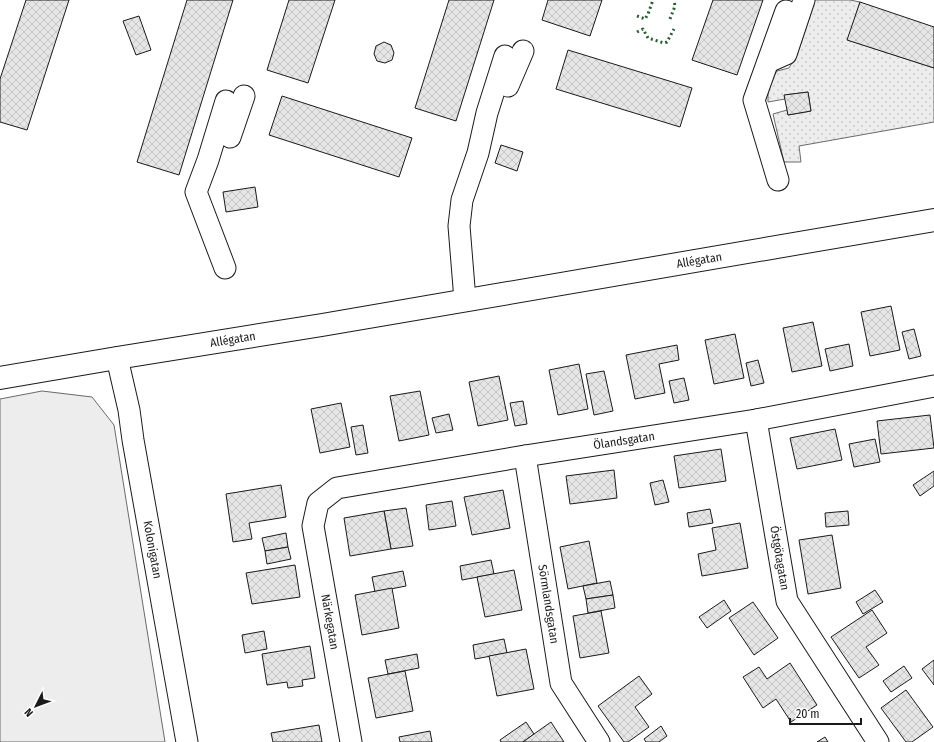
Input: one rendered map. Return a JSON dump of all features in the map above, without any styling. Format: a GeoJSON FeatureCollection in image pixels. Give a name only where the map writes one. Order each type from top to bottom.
{"type":"FeatureCollection","features":[{"type":"Feature","properties":{"kind":"street"},"geometry":{"type":"LineString","coordinates":[[768,62],[786,54],[804,0]]}},
{"type":"Feature","properties":{"kind":"street"},"geometry":{"type":"LineString","coordinates":[[778,180],[754,100],[786,11]]}},
{"type":"Feature","properties":{"kind":"street"},"geometry":{"type":"LineString","coordinates":[[465,300],[459,226],[462,200],[478,153],[487,113],[514,53]]}},
{"type":"Feature","properties":{"kind":"street"},"geometry":{"type":"LineString","coordinates":[[225,268],[196,192],[208,160],[235,99]]}},
{"type":"Feature","properties":{"kind":"street","name":"Allégatan"},"geometry":{"type":"LineString","coordinates":[[0,378],[934,220]]}},
{"type":"Feature","properties":{"kind":"street","name":"Kolonigatan"},"geometry":{"type":"LineString","coordinates":[[117,358],[129,410],[133,440],[187,742]]}},
{"type":"Feature","properties":{"kind":"street","name":"Ölandsgatan"},"geometry":{"type":"LineString","coordinates":[[318,503],[337,488],[525,456],[756,420],[934,386]]}},
{"type":"Feature","properties":{"kind":"street","name":"Östgötagatan"},"geometry":{"type":"LineString","coordinates":[[756,420],[786,600],[878,742]]}},
{"type":"Feature","properties":{"kind":"street","name":"Sörmlandsgatan"},"geometry":{"type":"LineString","coordinates":[[525,456],[561,683],[599,742]]}},
{"type":"Feature","properties":{"kind":"street","name":"Närkegatan"},"geometry":{"type":"LineString","coordinates":[[318,503],[313,526],[351,742]]}},
{"type":"Feature","properties":{"kind":"shaded area"},"geometry":{"type":"Polygon","coordinates":[[[813,0],[850,0],[860,2],[848,40],[934,68],[934,122],[799,146],[801,162],[784,162],[773,114],[787,110],[788,115],[811,111],[808,92],[785,95],[785,99],[768,102],[768,86],[777,71],[789,68],[796,56],[813,0]]]}},
{"type":"Feature","properties":{"kind":"shaded area"},"geometry":{"type":"Polygon","coordinates":[[[42,391],[92,397],[114,425],[165,742],[0,742],[0,399],[42,391]]]}},
{"type":"Feature","properties":{"kind":"building"},"geometry":{"type":"Polygon","coordinates":[[[26,0],[69,0],[27,130],[0,122],[0,79],[26,0]]]}},
{"type":"Feature","properties":{"kind":"building"},"geometry":{"type":"Polygon","coordinates":[[[187,0],[233,0],[179,175],[137,162],[187,0]]]}},
{"type":"Feature","properties":{"kind":"building"},"geometry":{"type":"Polygon","coordinates":[[[289,0],[335,0],[308,83],[267,70],[289,0]]]}},
{"type":"Feature","properties":{"kind":"building"},"geometry":{"type":"Polygon","coordinates":[[[449,0],[494,0],[456,121],[415,108],[449,0]]]}},
{"type":"Feature","properties":{"kind":"building"},"geometry":{"type":"Polygon","coordinates":[[[548,0],[602,0],[590,36],[542,20],[548,0]]]}},
{"type":"Feature","properties":{"kind":"building"},"geometry":{"type":"Polygon","coordinates":[[[713,0],[763,0],[737,75],[692,60],[713,0]]]}},
{"type":"Feature","properties":{"kind":"building"},"geometry":{"type":"Polygon","coordinates":[[[860,2],[934,27],[934,68],[847,40],[860,2]]]}},
{"type":"Feature","properties":{"kind":"building"},"geometry":{"type":"Polygon","coordinates":[[[139,16],[151,50],[136,55],[123,21],[139,16]]]}},
{"type":"Feature","properties":{"kind":"building"},"geometry":{"type":"Polygon","coordinates":[[[384,42],[391,45],[394,53],[392,60],[385,63],[377,61],[374,54],[376,46],[384,42]]]}},
{"type":"Feature","properties":{"kind":"building"},"geometry":{"type":"Polygon","coordinates":[[[568,50],[692,88],[680,127],[556,89],[568,50]]]}},
{"type":"Feature","properties":{"kind":"building"},"geometry":{"type":"Polygon","coordinates":[[[808,92],[811,111],[788,115],[784,95],[808,92]]]}},
{"type":"Feature","properties":{"kind":"building"},"geometry":{"type":"Polygon","coordinates":[[[282,96],[412,138],[399,177],[269,135],[282,96]]]}},
{"type":"Feature","properties":{"kind":"building"},"geometry":{"type":"Polygon","coordinates":[[[501,145],[523,152],[517,171],[495,163],[501,145]]]}},
{"type":"Feature","properties":{"kind":"building"},"geometry":{"type":"Polygon","coordinates":[[[255,187],[258,207],[226,212],[223,192],[255,187]]]}},
{"type":"Feature","properties":{"kind":"building"},"geometry":{"type":"Polygon","coordinates":[[[891,306],[900,350],[870,356],[861,312],[891,306]]]}},
{"type":"Feature","properties":{"kind":"building"},"geometry":{"type":"Polygon","coordinates":[[[813,322],[822,366],[792,372],[783,328],[813,322]]]}},
{"type":"Feature","properties":{"kind":"building"},"geometry":{"type":"Polygon","coordinates":[[[914,329],[921,356],[909,359],[902,332],[914,329]]]}},
{"type":"Feature","properties":{"kind":"building"},"geometry":{"type":"Polygon","coordinates":[[[735,334],[744,378],[714,384],[705,340],[735,334]]]}},
{"type":"Feature","properties":{"kind":"building"},"geometry":{"type":"Polygon","coordinates":[[[849,344],[853,366],[830,371],[825,349],[849,344]]]}},
{"type":"Feature","properties":{"kind":"building"},"geometry":{"type":"Polygon","coordinates":[[[677,345],[679,360],[659,364],[665,393],[635,399],[626,355],[677,345]]]}},
{"type":"Feature","properties":{"kind":"building"},"geometry":{"type":"Polygon","coordinates":[[[758,360],[764,383],[751,386],[746,363],[758,360]]]}},
{"type":"Feature","properties":{"kind":"building"},"geometry":{"type":"Polygon","coordinates":[[[579,364],[588,409],[558,415],[549,370],[579,364]]]}},
{"type":"Feature","properties":{"kind":"building"},"geometry":{"type":"Polygon","coordinates":[[[604,371],[613,411],[594,415],[586,374],[604,371]]]}},
{"type":"Feature","properties":{"kind":"building"},"geometry":{"type":"Polygon","coordinates":[[[499,376],[508,420],[478,426],[469,382],[499,376]]]}},
{"type":"Feature","properties":{"kind":"building"},"geometry":{"type":"Polygon","coordinates":[[[684,378],[689,400],[674,403],[669,381],[684,378]]]}},
{"type":"Feature","properties":{"kind":"building"},"geometry":{"type":"Polygon","coordinates":[[[420,391],[429,435],[399,441],[390,396],[420,391]]]}},
{"type":"Feature","properties":{"kind":"building"},"geometry":{"type":"Polygon","coordinates":[[[523,401],[527,424],[515,426],[510,403],[523,401]]]}},
{"type":"Feature","properties":{"kind":"building"},"geometry":{"type":"Polygon","coordinates":[[[341,403],[350,447],[320,453],[311,409],[341,403]]]}},
{"type":"Feature","properties":{"kind":"building"},"geometry":{"type":"Polygon","coordinates":[[[449,414],[453,430],[436,433],[432,418],[449,414]]]}},
{"type":"Feature","properties":{"kind":"building"},"geometry":{"type":"Polygon","coordinates":[[[930,415],[934,448],[881,454],[877,421],[930,415]]]}},
{"type":"Feature","properties":{"kind":"building"},"geometry":{"type":"Polygon","coordinates":[[[363,425],[368,453],[356,455],[351,427],[363,425]]]}},
{"type":"Feature","properties":{"kind":"building"},"geometry":{"type":"Polygon","coordinates":[[[835,429],[842,460],[797,469],[790,438],[835,429]]]}},
{"type":"Feature","properties":{"kind":"building"},"geometry":{"type":"Polygon","coordinates":[[[875,439],[880,462],[854,467],[849,444],[875,439]]]}},
{"type":"Feature","properties":{"kind":"building"},"geometry":{"type":"Polygon","coordinates":[[[721,449],[726,481],[679,488],[674,456],[721,449]]]}},
{"type":"Feature","properties":{"kind":"building"},"geometry":{"type":"Polygon","coordinates":[[[614,470],[617,498],[570,504],[566,476],[614,470]]]}},
{"type":"Feature","properties":{"kind":"building"},"geometry":{"type":"Polygon","coordinates":[[[934,471],[934,486],[920,496],[913,485],[934,471]]]}},
{"type":"Feature","properties":{"kind":"building"},"geometry":{"type":"Polygon","coordinates":[[[663,480],[669,502],[655,505],[650,483],[663,480]]]}},
{"type":"Feature","properties":{"kind":"building"},"geometry":{"type":"Polygon","coordinates":[[[281,485],[286,517],[249,523],[252,539],[233,542],[226,494],[281,485]]]}},
{"type":"Feature","properties":{"kind":"building"},"geometry":{"type":"Polygon","coordinates":[[[503,490],[510,528],[472,535],[464,497],[503,490]]]}},
{"type":"Feature","properties":{"kind":"building"},"geometry":{"type":"Polygon","coordinates":[[[452,501],[456,526],[429,530],[426,505],[452,501]]]}},
{"type":"Feature","properties":{"kind":"building"},"geometry":{"type":"Polygon","coordinates":[[[406,508],[413,546],[391,549],[384,511],[406,508]]]}},
{"type":"Feature","properties":{"kind":"building"},"geometry":{"type":"Polygon","coordinates":[[[710,509],[713,523],[689,527],[687,513],[710,509]]]}},
{"type":"Feature","properties":{"kind":"building"},"geometry":{"type":"Polygon","coordinates":[[[384,511],[391,549],[350,556],[344,518],[384,511]]]}},
{"type":"Feature","properties":{"kind":"building"},"geometry":{"type":"Polygon","coordinates":[[[848,511],[849,525],[826,527],[825,513],[848,511]]]}},
{"type":"Feature","properties":{"kind":"building"},"geometry":{"type":"Polygon","coordinates":[[[740,523],[748,568],[702,576],[698,554],[716,550],[712,528],[740,523]]]}},
{"type":"Feature","properties":{"kind":"building"},"geometry":{"type":"Polygon","coordinates":[[[286,533],[288,547],[265,551],[262,538],[286,533]]]}},
{"type":"Feature","properties":{"kind":"building"},"geometry":{"type":"Polygon","coordinates":[[[832,535],[841,588],[808,594],[799,540],[832,535]]]}},
{"type":"Feature","properties":{"kind":"building"},"geometry":{"type":"Polygon","coordinates":[[[589,541],[597,583],[568,589],[560,547],[589,541]]]}},
{"type":"Feature","properties":{"kind":"building"},"geometry":{"type":"Polygon","coordinates":[[[288,547],[291,559],[267,564],[265,551],[288,547]]]}},
{"type":"Feature","properties":{"kind":"building"},"geometry":{"type":"Polygon","coordinates":[[[491,560],[494,574],[462,580],[460,566],[491,560]]]}},
{"type":"Feature","properties":{"kind":"building"},"geometry":{"type":"Polygon","coordinates":[[[295,565],[300,597],[252,604],[246,573],[295,565]]]}},
{"type":"Feature","properties":{"kind":"building"},"geometry":{"type":"Polygon","coordinates":[[[514,570],[522,610],[485,617],[477,577],[514,570]]]}},
{"type":"Feature","properties":{"kind":"building"},"geometry":{"type":"Polygon","coordinates":[[[403,571],[406,586],[375,592],[372,577],[403,571]]]}},
{"type":"Feature","properties":{"kind":"building"},"geometry":{"type":"Polygon","coordinates":[[[610,581],[613,595],[586,599],[583,586],[610,581]]]}},
{"type":"Feature","properties":{"kind":"building"},"geometry":{"type":"Polygon","coordinates":[[[392,588],[399,628],[362,635],[355,595],[392,588]]]}},
{"type":"Feature","properties":{"kind":"building"},"geometry":{"type":"Polygon","coordinates":[[[875,590],[883,602],[863,614],[856,602],[875,590]]]}},
{"type":"Feature","properties":{"kind":"building"},"geometry":{"type":"Polygon","coordinates":[[[613,595],[615,608],[588,613],[586,599],[613,595]]]}},
{"type":"Feature","properties":{"kind":"building"},"geometry":{"type":"Polygon","coordinates":[[[724,600],[731,611],[707,628],[699,617],[724,600]]]}},
{"type":"Feature","properties":{"kind":"building"},"geometry":{"type":"Polygon","coordinates":[[[753,602],[778,638],[754,655],[729,618],[753,602]]]}},
{"type":"Feature","properties":{"kind":"building"},"geometry":{"type":"Polygon","coordinates":[[[872,610],[887,633],[866,647],[879,665],[859,678],[831,637],[872,610]]]}},
{"type":"Feature","properties":{"kind":"building"},"geometry":{"type":"Polygon","coordinates":[[[601,611],[609,653],[580,658],[573,616],[601,611]]]}},
{"type":"Feature","properties":{"kind":"building"},"geometry":{"type":"Polygon","coordinates":[[[264,631],[267,649],[245,653],[242,635],[264,631]]]}},
{"type":"Feature","properties":{"kind":"building"},"geometry":{"type":"Polygon","coordinates":[[[504,639],[507,653],[475,659],[473,645],[504,639]]]}},
{"type":"Feature","properties":{"kind":"building"},"geometry":{"type":"Polygon","coordinates":[[[310,646],[315,678],[302,680],[303,686],[288,688],[287,682],[267,685],[262,654],[310,646]]]}},
{"type":"Feature","properties":{"kind":"building"},"geometry":{"type":"Polygon","coordinates":[[[526,649],[534,689],[497,696],[489,656],[526,649]]]}},
{"type":"Feature","properties":{"kind":"building"},"geometry":{"type":"Polygon","coordinates":[[[417,654],[419,668],[388,674],[385,660],[417,654]]]}},
{"type":"Feature","properties":{"kind":"building"},"geometry":{"type":"Polygon","coordinates":[[[934,660],[934,685],[922,669],[934,660]]]}},
{"type":"Feature","properties":{"kind":"building"},"geometry":{"type":"Polygon","coordinates":[[[790,663],[817,705],[791,722],[776,699],[763,708],[743,677],[759,667],[767,679],[790,663]]]}},
{"type":"Feature","properties":{"kind":"building"},"geometry":{"type":"Polygon","coordinates":[[[904,666],[912,678],[891,692],[883,681],[904,666]]]}},
{"type":"Feature","properties":{"kind":"building"},"geometry":{"type":"Polygon","coordinates":[[[405,671],[413,711],[376,718],[368,678],[405,671]]]}},
{"type":"Feature","properties":{"kind":"building"},"geometry":{"type":"Polygon","coordinates":[[[639,676],[652,694],[635,707],[649,727],[628,742],[624,742],[598,706],[639,676]]]}},
{"type":"Feature","properties":{"kind":"building"},"geometry":{"type":"Polygon","coordinates":[[[906,690],[933,727],[912,742],[906,742],[881,708],[906,690]]]}},
{"type":"Feature","properties":{"kind":"building"},"geometry":{"type":"Polygon","coordinates":[[[526,722],[534,734],[523,742],[501,742],[500,740],[526,722]]]}},
{"type":"Feature","properties":{"kind":"building"},"geometry":{"type":"Polygon","coordinates":[[[551,722],[564,742],[523,742],[534,734],[551,722]]]}},
{"type":"Feature","properties":{"kind":"building"},"geometry":{"type":"Polygon","coordinates":[[[319,725],[322,742],[273,742],[271,733],[319,725]]]}},
{"type":"Feature","properties":{"kind":"building"},"geometry":{"type":"Polygon","coordinates":[[[661,726],[667,736],[659,742],[646,742],[644,739],[661,726]]]}},
{"type":"Feature","properties":{"kind":"building"},"geometry":{"type":"Polygon","coordinates":[[[430,731],[432,742],[400,742],[399,737],[430,731]]]}},
{"type":"Feature","properties":{"kind":"building"},"geometry":{"type":"Polygon","coordinates":[[[825,737],[828,742],[817,742],[825,737]]]}},
{"type":"Feature","properties":{"kind":"hedge"},"geometry":{"type":"LineString","coordinates":[[637,16],[645,19],[653,0]]}},
{"type":"Feature","properties":{"kind":"hedge"},"geometry":{"type":"LineString","coordinates":[[670,19],[675,6],[674,0]]}},
{"type":"Feature","properties":{"kind":"hedge"},"geometry":{"type":"LineString","coordinates":[[637,32],[643,29],[648,38],[664,43],[667,42],[674,29]]}}]}
